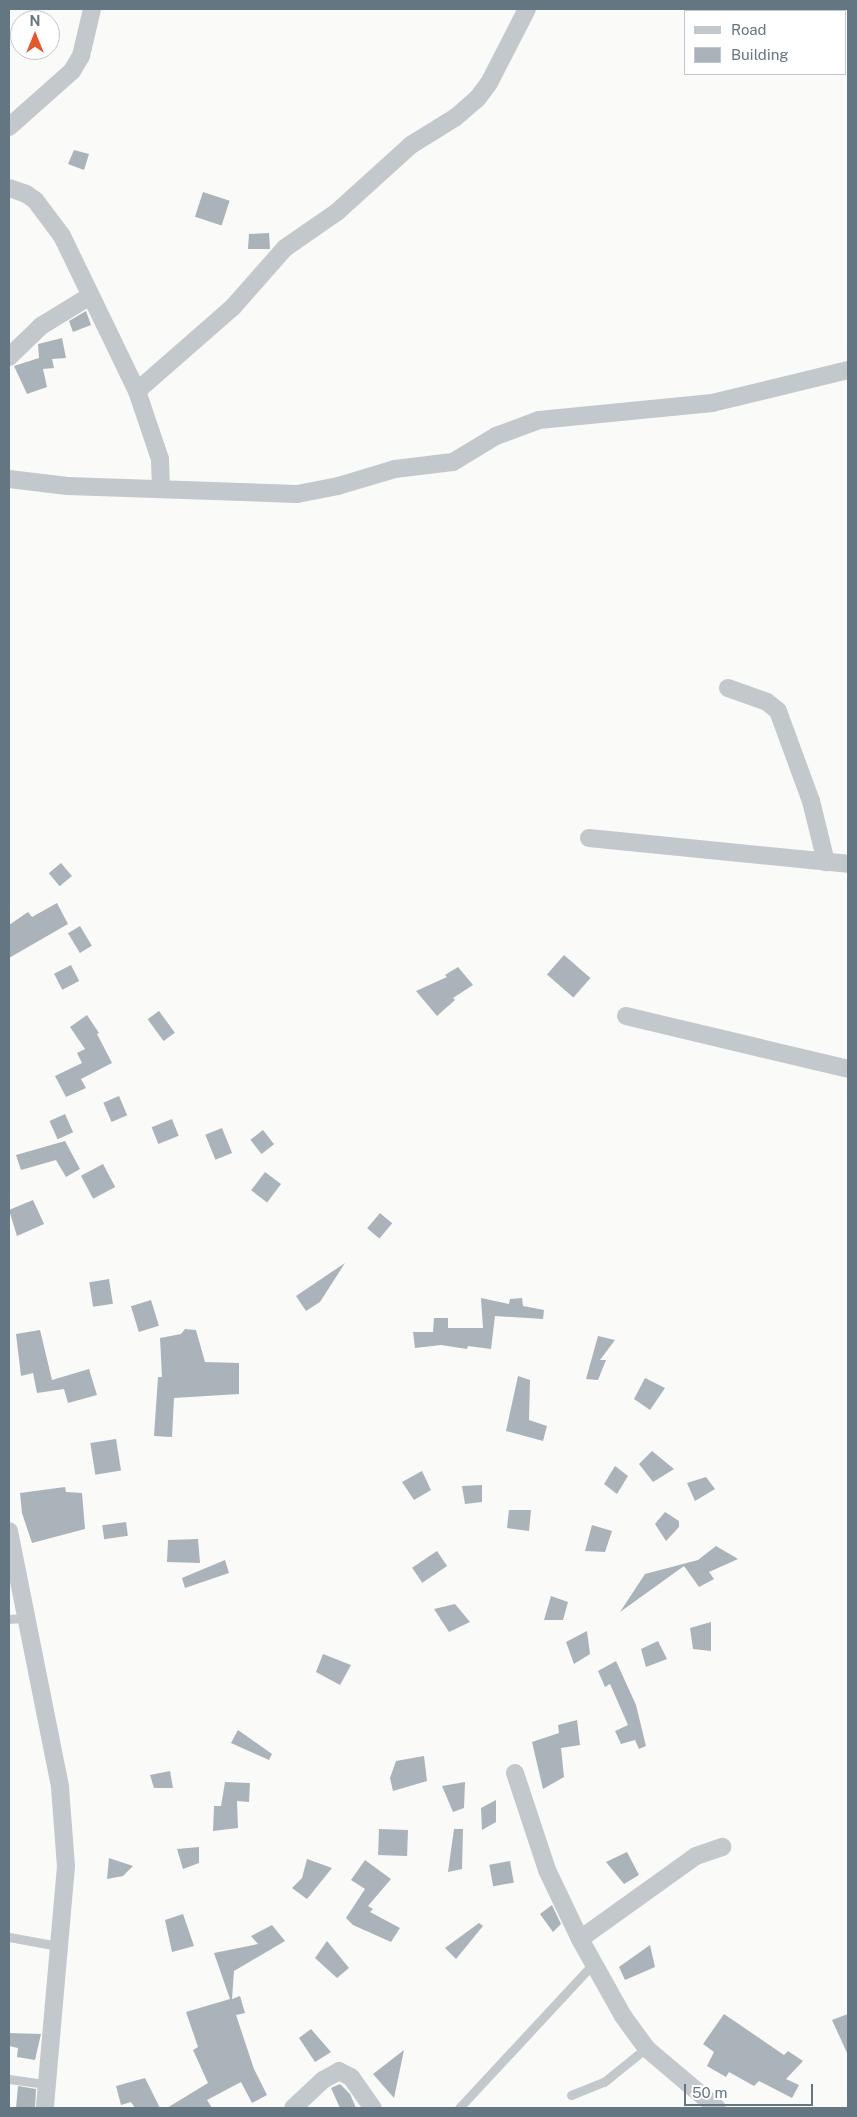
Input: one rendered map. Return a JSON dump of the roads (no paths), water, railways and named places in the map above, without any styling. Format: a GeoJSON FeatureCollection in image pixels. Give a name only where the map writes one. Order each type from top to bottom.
{"type":"FeatureCollection","features":[{"type":"Feature","properties":{"kind":"street"},"geometry":{"type":"LineString","coordinates":[[9,128],[72,71],[81,56],[92,9]]}},
{"type":"Feature","properties":{"kind":"street"},"geometry":{"type":"LineString","coordinates":[[137,391],[233,307],[262,270],[284,248],[337,212],[411,145],[456,117],[477,99],[489,83],[527,9]]}},
{"type":"Feature","properties":{"kind":"street"},"geometry":{"type":"LineString","coordinates":[[9,188],[26,194],[35,200],[62,236],[137,391],[160,460],[161,489]]}},
{"type":"Feature","properties":{"kind":"street"},"geometry":{"type":"LineString","coordinates":[[9,357],[41,326],[90,296]]}},
{"type":"Feature","properties":{"kind":"street"},"geometry":{"type":"LineString","coordinates":[[9,478],[68,486],[296,494],[338,486],[396,469],[453,462],[496,436],[539,420],[712,403],[848,370]]}},
{"type":"Feature","properties":{"kind":"street"},"geometry":{"type":"LineString","coordinates":[[728,688],[767,702],[778,711],[811,801],[826,862]]}},
{"type":"Feature","properties":{"kind":"street"},"geometry":{"type":"LineString","coordinates":[[589,838],[848,864]]}},
{"type":"Feature","properties":{"kind":"street"},"geometry":{"type":"LineString","coordinates":[[626,1016],[848,1069]]}},
{"type":"Feature","properties":{"kind":"street"},"geometry":{"type":"LineString","coordinates":[[9,1531],[17,1618],[42,1690],[60,1787],[66,1866],[45,2108]]}},
{"type":"Feature","properties":{"kind":"street"},"geometry":{"type":"LineString","coordinates":[[515,1773],[547,1870],[580,1938],[623,2016],[646,2048],[717,2108]]}},
{"type":"Feature","properties":{"kind":"street"},"geometry":{"type":"LineString","coordinates":[[580,1938],[696,1856],[722,1847]]}},
{"type":"Feature","properties":{"kind":"street"},"geometry":{"type":"LineString","coordinates":[[293,2108],[323,2080],[339,2071],[351,2077],[373,2108]]}},
{"type":"Feature","properties":{"kind":"lane"},"geometry":{"type":"LineString","coordinates":[[9,1937],[58,1946]]}},
{"type":"Feature","properties":{"kind":"lane"},"geometry":{"type":"LineString","coordinates":[[459,2108],[594,1964]]}},
{"type":"Feature","properties":{"kind":"lane"},"geometry":{"type":"LineString","coordinates":[[571,2095],[604,2082],[646,2048]]}},
{"type":"Feature","properties":{"kind":"lane"},"geometry":{"type":"LineString","coordinates":[[9,2079],[46,2084]]}}]}
